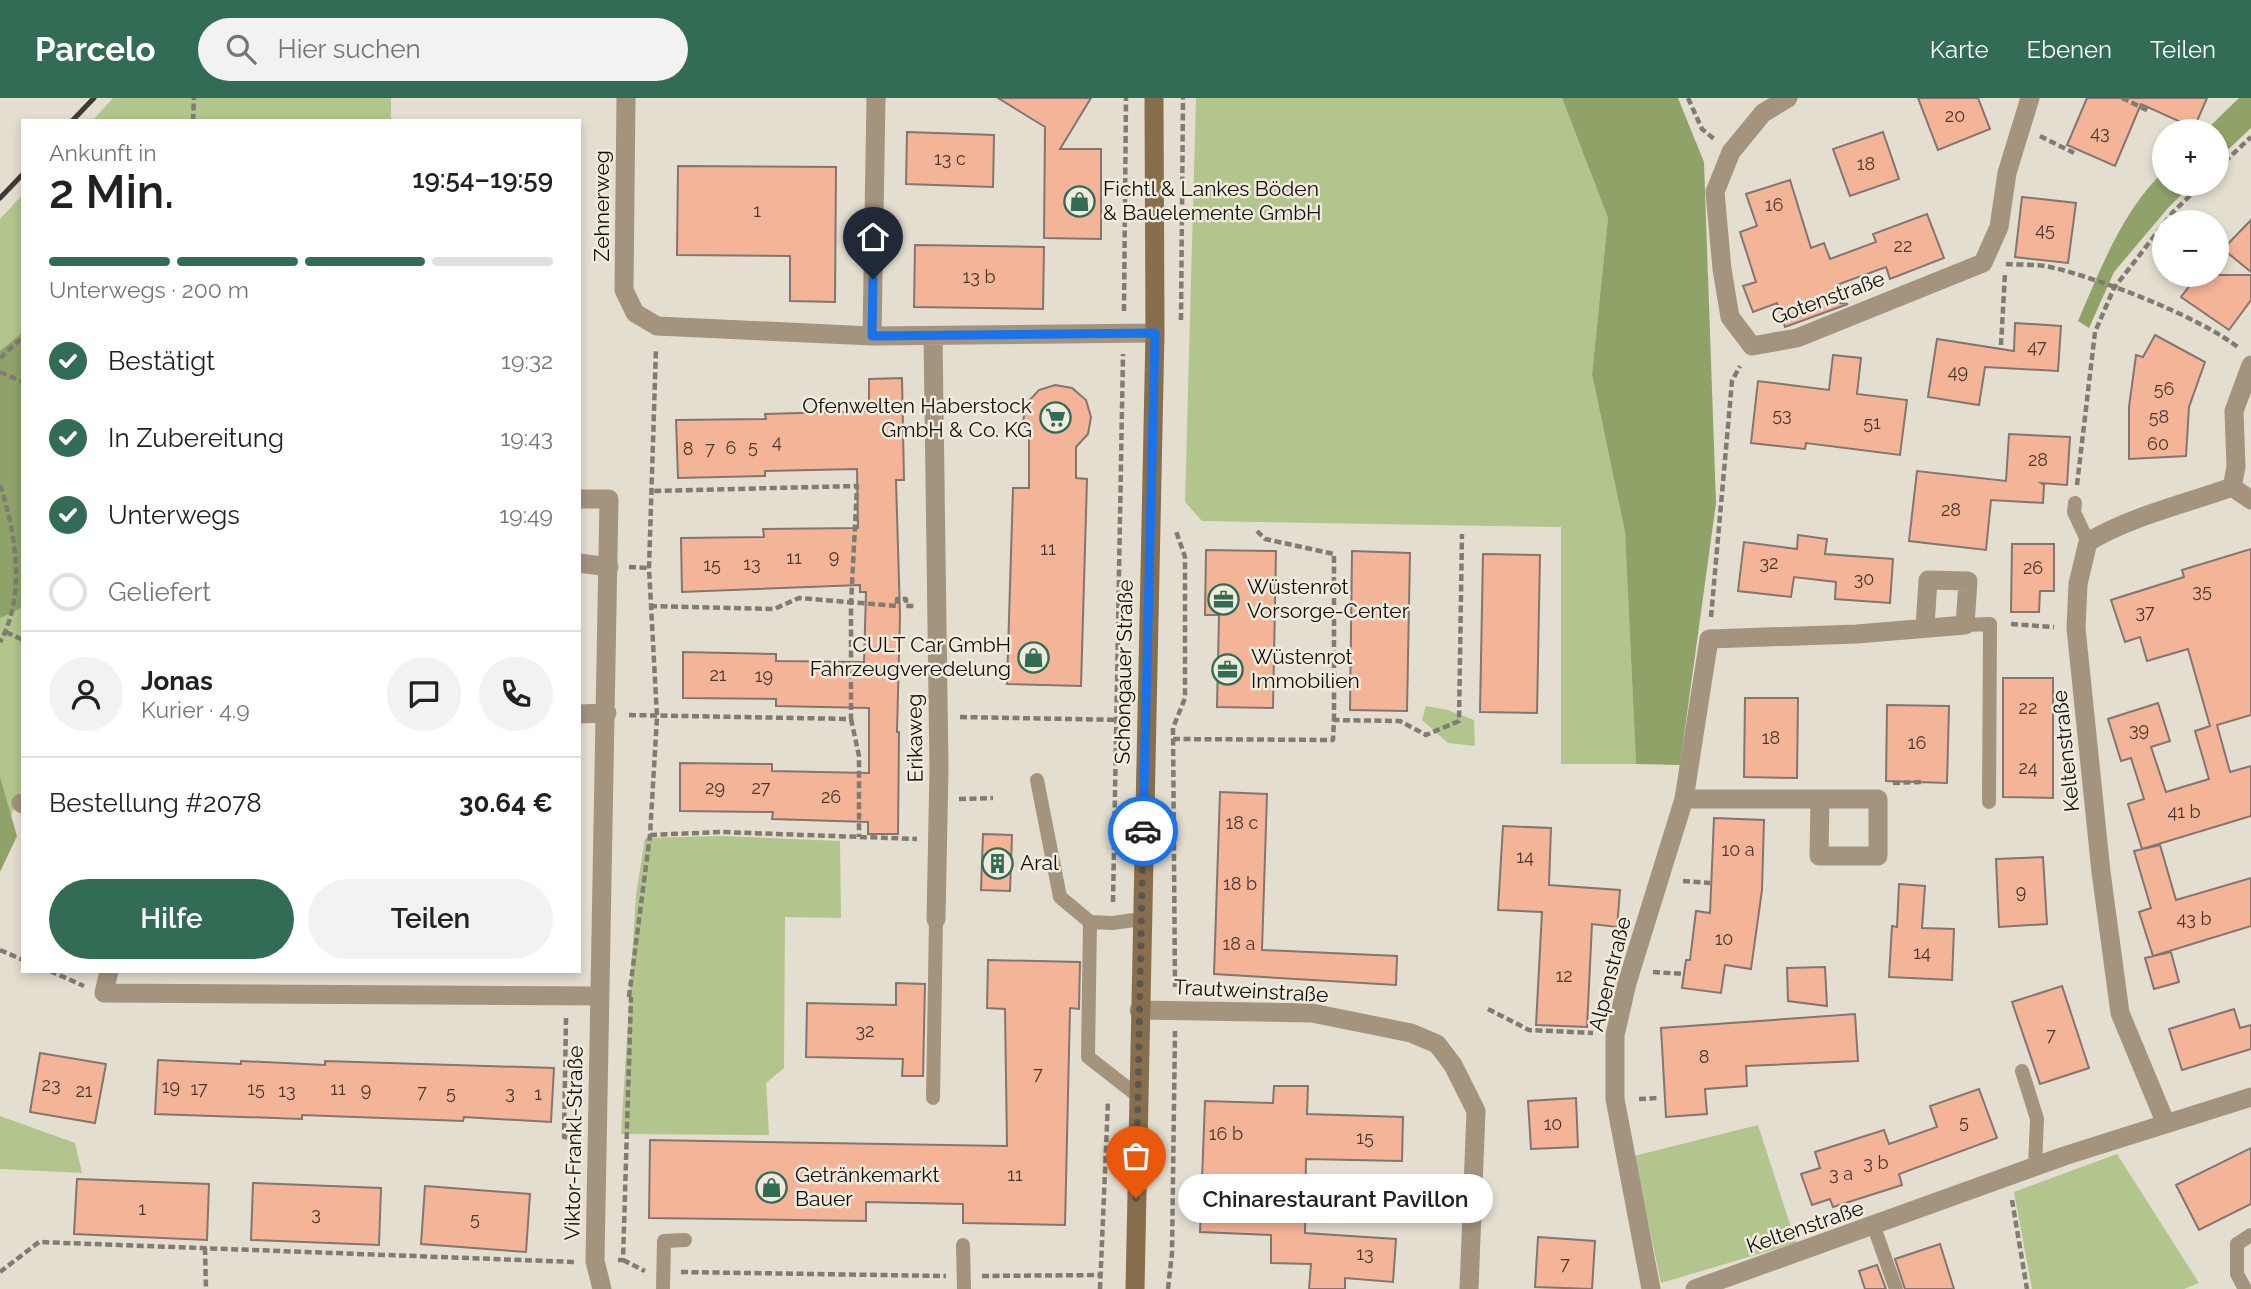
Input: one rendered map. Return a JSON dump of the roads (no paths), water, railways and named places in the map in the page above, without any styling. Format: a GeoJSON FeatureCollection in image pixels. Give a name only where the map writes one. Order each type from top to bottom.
{"type":"FeatureCollection","features":[{"type":"Feature","properties":{"kind":"main road","name":"Schongauer Straße"},"geometry":{"type":"LineString","coordinates":[[1135,1289],[1144,720],[1155,333],[1154,98]]}},
{"type":"Feature","properties":{"kind":"street","name":"Zehnerweg"},"geometry":{"type":"LineString","coordinates":[[626,98],[624,290],[635,313],[657,326],[872,336]]}},
{"type":"Feature","properties":{"kind":"street"},"geometry":{"type":"LineString","coordinates":[[876,98],[872,336],[1155,333]]}},
{"type":"Feature","properties":{"kind":"street","name":"Gotenstraße"},"geometry":{"type":"LineString","coordinates":[[1788,98],[1763,113],[1731,152],[1715,191],[1722,269],[1730,317],[1752,346],[1797,338],[1983,263],[1999,227],[2007,173],[2030,98]]}},
{"type":"Feature","properties":{"kind":"street","name":"Erikaweg"},"geometry":{"type":"LineString","coordinates":[[933,336],[939,799],[936,919]]}},
{"type":"Feature","properties":{"kind":"street"},"geometry":{"type":"LineString","coordinates":[[2232,487],[2236,467],[2235,411],[2246,357]]}},
{"type":"Feature","properties":{"kind":"street"},"geometry":{"type":"LineString","coordinates":[[2232,487],[2251,500]]}},
{"type":"Feature","properties":{"kind":"street"},"geometry":{"type":"LineString","coordinates":[[2088,542],[2116,525],[2232,487]]}},
{"type":"Feature","properties":{"kind":"street","name":"Viktor-Frankl-Straße"},"geometry":{"type":"LineString","coordinates":[[581,499],[609,499],[595,1261],[602,1289]]}},
{"type":"Feature","properties":{"kind":"street","name":"Keltenstraße"},"geometry":{"type":"LineString","coordinates":[[2088,542],[2078,584],[2076,628],[2101,872],[2120,1013],[2166,1124]]}},
{"type":"Feature","properties":{"kind":"street"},"geometry":{"type":"LineString","coordinates":[[581,564],[609,567]]}},
{"type":"Feature","properties":{"kind":"street"},"geometry":{"type":"LineString","coordinates":[[1928,580],[1968,581],[1965,625],[1926,627],[1928,580]]}},
{"type":"Feature","properties":{"kind":"street","name":"Alpenstraße"},"geometry":{"type":"LineString","coordinates":[[1651,1289],[1615,1099],[1615,1035],[1627,983],[1684,799],[1709,639],[1857,634],[1926,627]]}},
{"type":"Feature","properties":{"kind":"street"},"geometry":{"type":"LineString","coordinates":[[581,714],[607,713]]}},
{"type":"Feature","properties":{"kind":"street"},"geometry":{"type":"LineString","coordinates":[[1684,799],[1820,799]]}},
{"type":"Feature","properties":{"kind":"street"},"geometry":{"type":"LineString","coordinates":[[109,973],[104,993],[598,996]]}},
{"type":"Feature","properties":{"kind":"street","name":"Trautweinstraße"},"geometry":{"type":"LineString","coordinates":[[1139,1010],[1312,1013],[1411,1033],[1437,1044],[1453,1065],[1476,1111],[1469,1289]]}},
{"type":"Feature","properties":{"kind":"street","name":"Keltenstraße"},"geometry":{"type":"LineString","coordinates":[[1695,1289],[2035,1167],[2251,1097]]}},
{"type":"Feature","properties":{"kind":"lane"},"geometry":{"type":"LineString","coordinates":[[2075,503],[2074,512],[2088,542]]}},
{"type":"Feature","properties":{"kind":"lane"},"geometry":{"type":"LineString","coordinates":[[1965,625],[1990,624],[1989,802]]}},
{"type":"Feature","properties":{"kind":"lane"},"geometry":{"type":"LineString","coordinates":[[1037,780],[1060,897],[1090,922],[1113,923],[1141,919]]}},
{"type":"Feature","properties":{"kind":"lane","name":"Erikaweg"},"geometry":{"type":"LineString","coordinates":[[933,1098],[936,919]]}},
{"type":"Feature","properties":{"kind":"lane"},"geometry":{"type":"LineString","coordinates":[[1090,922],[1088,1057],[1138,1096]]}},
{"type":"Feature","properties":{"kind":"lane"},"geometry":{"type":"LineString","coordinates":[[2022,1071],[2037,1119],[2035,1167]]}},
{"type":"Feature","properties":{"kind":"lane"},"geometry":{"type":"LineString","coordinates":[[1874,1227],[1896,1289]]}},
{"type":"Feature","properties":{"kind":"lane"},"geometry":{"type":"LineString","coordinates":[[2245,1289],[2237,1275],[2237,1244],[2251,1234]]}},
{"type":"Feature","properties":{"kind":"lane"},"geometry":{"type":"LineString","coordinates":[[663,1289],[664,1241],[685,1240]]}},
{"type":"Feature","properties":{"kind":"lane"},"geometry":{"type":"LineString","coordinates":[[963,1245],[964,1283]]}},
{"type":"Feature","properties":{"kind":"railway"},"geometry":{"type":"LineString","coordinates":[[74,119],[94,98]]}},
{"type":"Feature","properties":{"kind":"railway"},"geometry":{"type":"LineString","coordinates":[[0,198],[21,176]]}},
{"type":"Feature","properties":{"kind":"place","name":"Fichtl & Lankes Böden & Bauelemente GmbH"},"geometry":{"type":"Point","coordinates":[1080,201]}},
{"type":"Feature","properties":{"kind":"place","name":"Ofenwelten Haberstock GmbH & Co. KG"},"geometry":{"type":"Point","coordinates":[1055,418]}},
{"type":"Feature","properties":{"kind":"place","name":"Wüstenrot Vorsorge-Center"},"geometry":{"type":"Point","coordinates":[1224,599]}},
{"type":"Feature","properties":{"kind":"place","name":"CULT Car GmbH Fahrzeugveredelung"},"geometry":{"type":"Point","coordinates":[1034,657]}},
{"type":"Feature","properties":{"kind":"place","name":"Wüstenrot Immobilien"},"geometry":{"type":"Point","coordinates":[1228,669]}},
{"type":"Feature","properties":{"kind":"place","name":"Aral"},"geometry":{"type":"Point","coordinates":[997,863]}},
{"type":"Feature","properties":{"kind":"place","name":"Getränkemarkt Bauer"},"geometry":{"type":"Point","coordinates":[772,1187]}},
{"type":"Feature","properties":{"kind":"place","name":"Chinarestaurant Pavillon"},"geometry":{"type":"Point","coordinates":[1136,1198]}}]}
